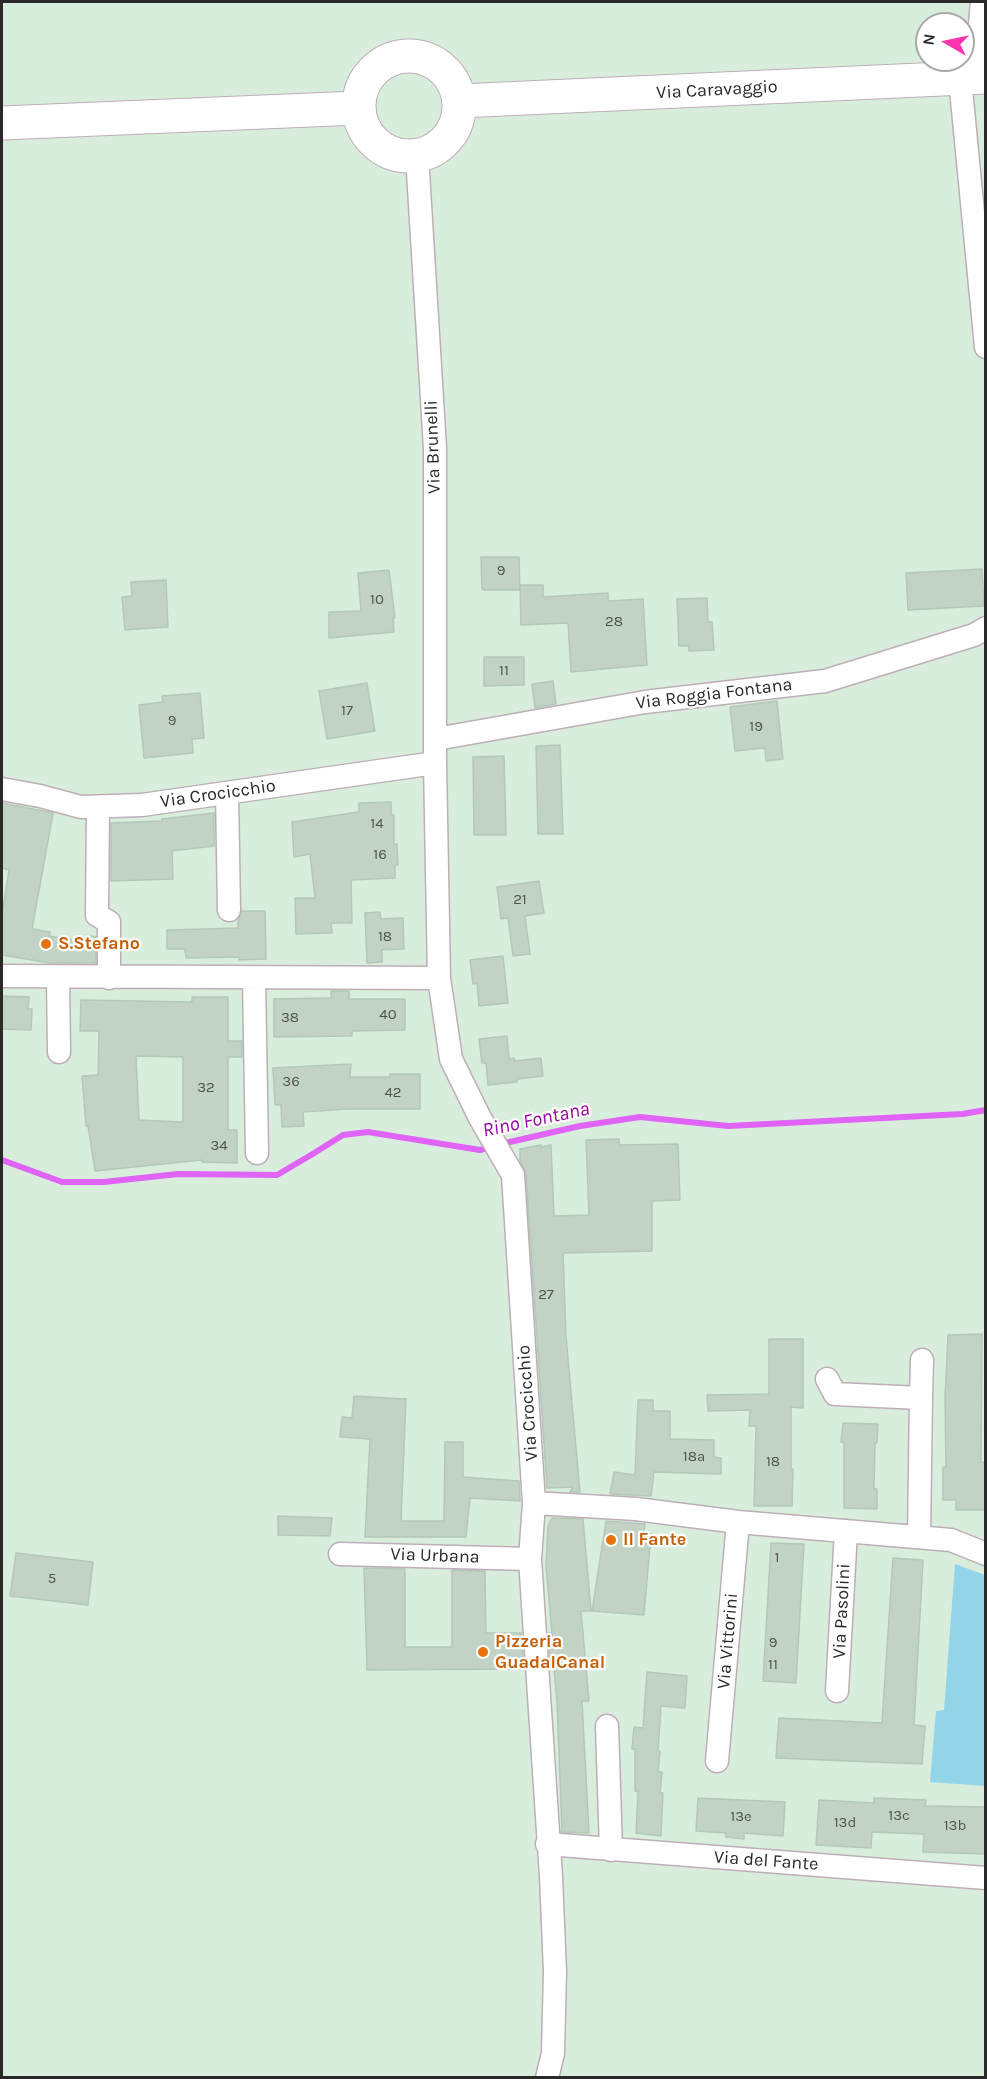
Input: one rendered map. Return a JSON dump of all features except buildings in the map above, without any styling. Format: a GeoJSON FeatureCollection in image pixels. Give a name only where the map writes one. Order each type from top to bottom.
{"type":"FeatureCollection","features":[{"type":"Feature","properties":{"kind":"street"},"geometry":{"type":"LineString","coordinates":[[982,2],[974,78],[986,347]]}},
{"type":"Feature","properties":{"kind":"street"},"geometry":{"type":"LineString","coordinates":[[414,55],[431,60],[445,70],[455,84],[459,101],[459,116],[444,143],[417,156],[400,156],[384,150],[370,139],[362,124],[358,108],[361,90],[369,75],[381,63],[397,56],[414,55]]}},
{"type":"Feature","properties":{"kind":"street","name":"Via Caravaggio"},"geometry":{"type":"LineString","coordinates":[[459,101],[974,78]]}},
{"type":"Feature","properties":{"kind":"street"},"geometry":{"type":"LineString","coordinates":[[2,123],[358,108]]}},
{"type":"Feature","properties":{"kind":"street","name":"Via Brunelli"},"geometry":{"type":"LineString","coordinates":[[417,156],[435,447],[436,739]]}},
{"type":"Feature","properties":{"kind":"street","name":"Via Roggia Fontana"},"geometry":{"type":"LineString","coordinates":[[436,739],[645,702],[825,681],[974,635],[986,628]]}},
{"type":"Feature","properties":{"kind":"street","name":"Via Crocicchio"},"geometry":{"type":"LineString","coordinates":[[436,739],[439,978],[450,1059],[513,1175],[534,1503],[530,1559],[555,1971],[553,2053],[547,2078]]}},
{"type":"Feature","properties":{"kind":"street","name":"Via Crocicchio"},"geometry":{"type":"LineString","coordinates":[[2,789],[81,807],[142,806],[435,763]]}},
{"type":"Feature","properties":{"kind":"street"},"geometry":{"type":"LineString","coordinates":[[227,793],[229,910]]}},
{"type":"Feature","properties":{"kind":"street"},"geometry":{"type":"LineString","coordinates":[[98,807],[97,915],[109,922],[109,978]]}},
{"type":"Feature","properties":{"kind":"street"},"geometry":{"type":"LineString","coordinates":[[2,976],[439,978]]}},
{"type":"Feature","properties":{"kind":"street"},"geometry":{"type":"LineString","coordinates":[[57,978],[59,1052]]}},
{"type":"Feature","properties":{"kind":"street"},"geometry":{"type":"LineString","coordinates":[[254,978],[257,1153]]}},
{"type":"Feature","properties":{"kind":"street"},"geometry":{"type":"LineString","coordinates":[[919,1537],[922,1360]]}},
{"type":"Feature","properties":{"kind":"street"},"geometry":{"type":"LineString","coordinates":[[827,1379],[835,1394],[921,1398]]}},
{"type":"Feature","properties":{"kind":"street"},"geometry":{"type":"LineString","coordinates":[[534,1503],[636,1509],[738,1522],[954,1540],[986,1554]]}},
{"type":"Feature","properties":{"kind":"street","name":"Via Vittorini"},"geometry":{"type":"LineString","coordinates":[[717,1761],[738,1522]]}},
{"type":"Feature","properties":{"kind":"street","name":"Via Pasolini"},"geometry":{"type":"LineString","coordinates":[[837,1691],[846,1531]]}},
{"type":"Feature","properties":{"kind":"street","name":"Via Urbana"},"geometry":{"type":"LineString","coordinates":[[340,1554],[530,1559]]}},
{"type":"Feature","properties":{"kind":"street"},"geometry":{"type":"LineString","coordinates":[[607,1726],[611,1850]]}},
{"type":"Feature","properties":{"kind":"street","name":"Via del Fante"},"geometry":{"type":"LineString","coordinates":[[548,1844],[986,1878]]}},
{"type":"Feature","properties":{"kind":"shaded area"},"geometry":{"type":"Polygon","coordinates":[[[955,1564],[985,1575],[985,1786],[930,1782],[936,1711],[944,1710],[955,1564]]]}},
{"type":"Feature","properties":{"kind":"waterway","name":"Rino Fontana"},"geometry":{"type":"LineString","coordinates":[[501,1144],[580,1126],[640,1117],[728,1126],[962,1114],[986,1110]]}},
{"type":"Feature","properties":{"kind":"waterway","name":"Rino Fontana"},"geometry":{"type":"LineString","coordinates":[[2,1160],[62,1182],[104,1182],[178,1174],[277,1175],[343,1135],[368,1132],[480,1150],[491,1147]]}},
{"type":"Feature","properties":{"kind":"place","name":"S.Stefano"},"geometry":{"type":"Point","coordinates":[46,944]}},
{"type":"Feature","properties":{"kind":"place","name":"Il Fante"},"geometry":{"type":"Point","coordinates":[611,1540]}},
{"type":"Feature","properties":{"kind":"place","name":"Pizzeria GuadalCanal"},"geometry":{"type":"Point","coordinates":[483,1652]}}]}
